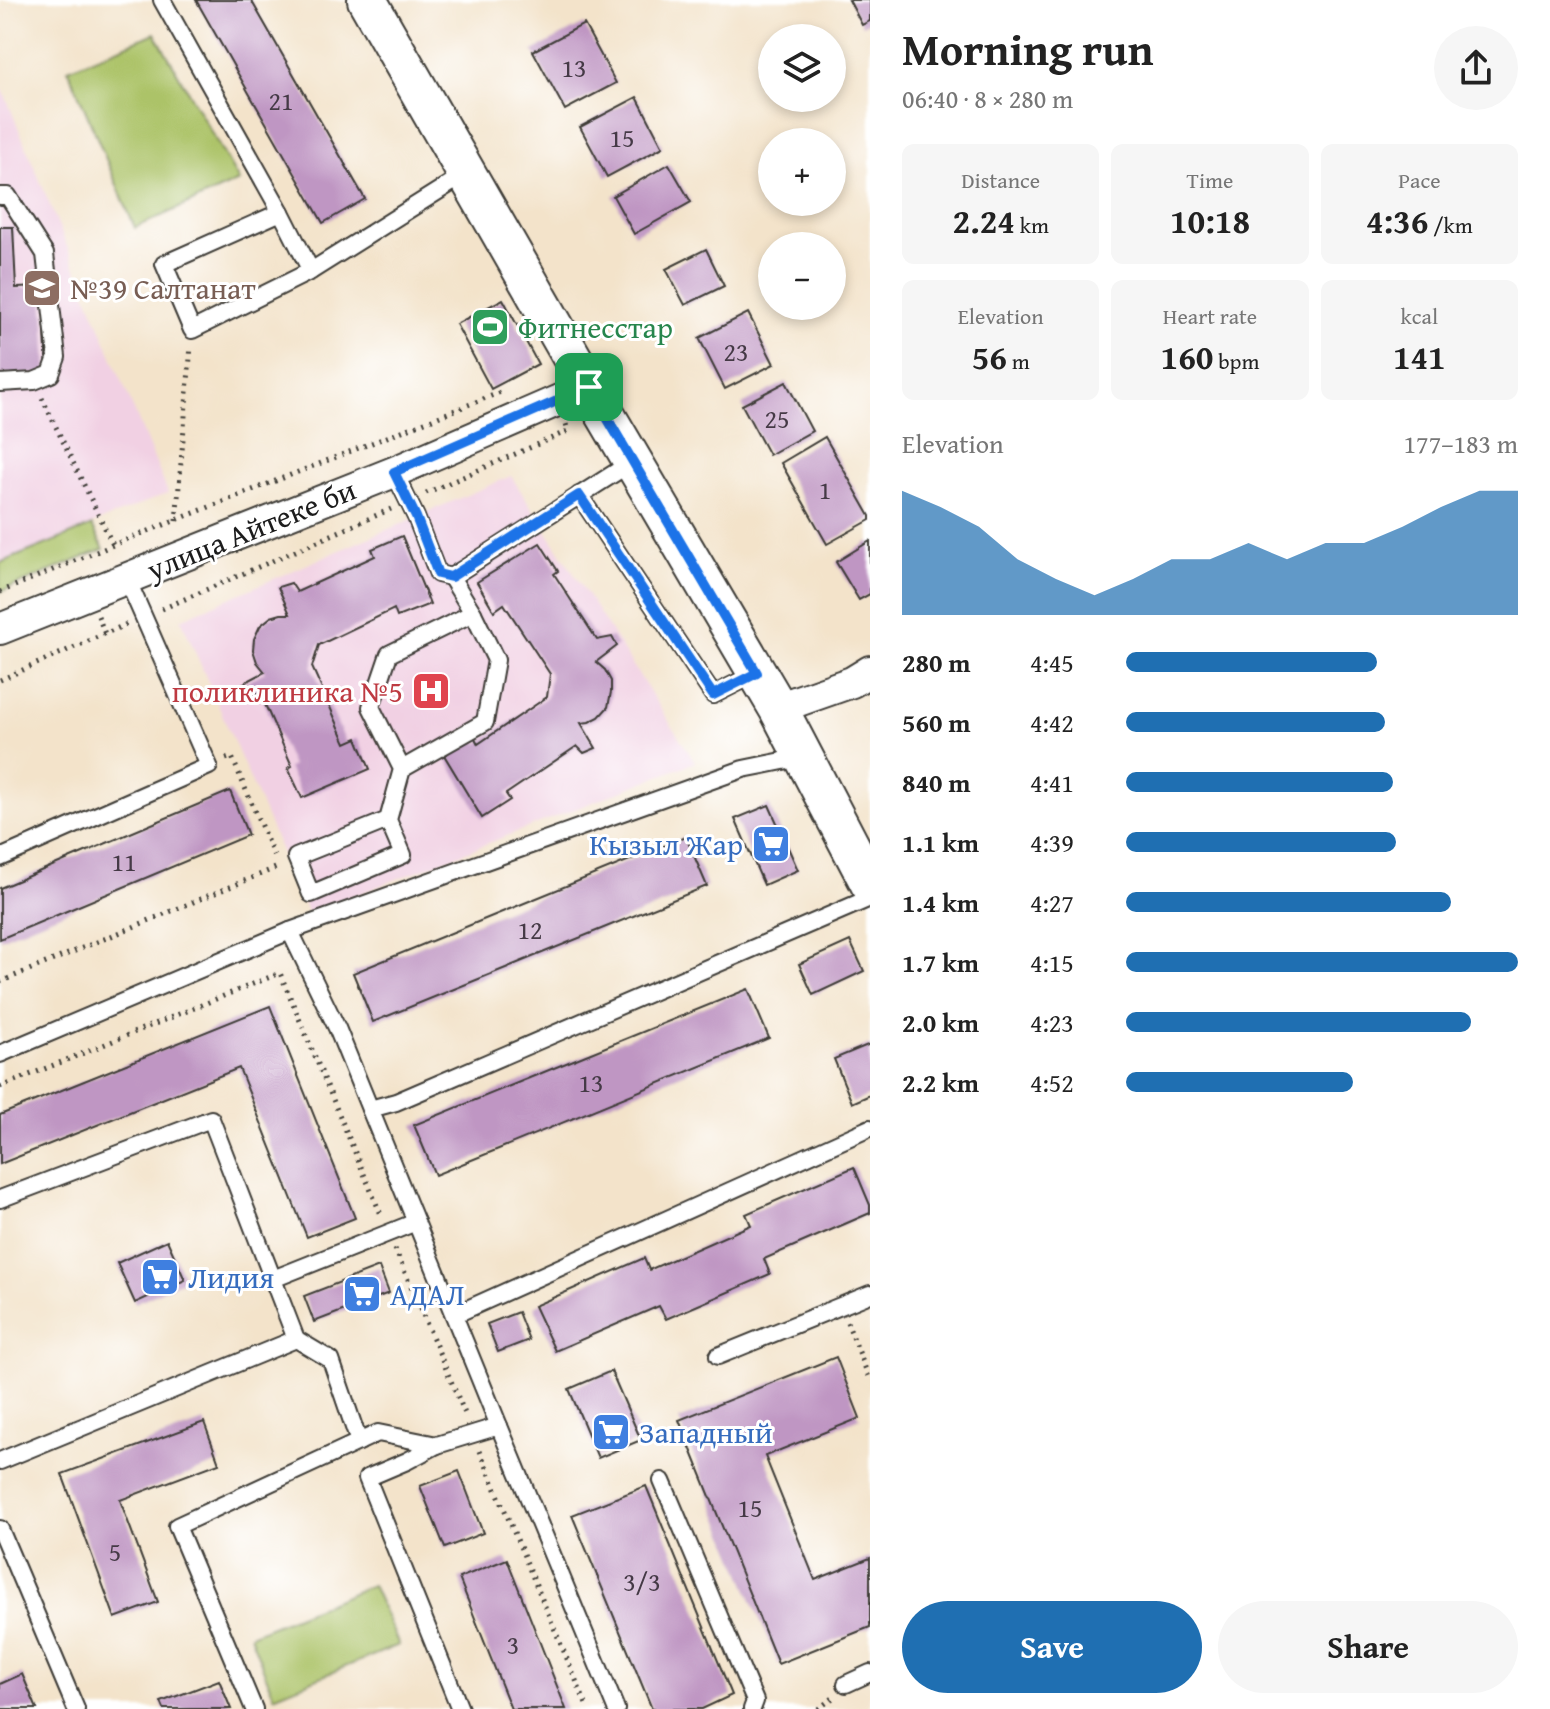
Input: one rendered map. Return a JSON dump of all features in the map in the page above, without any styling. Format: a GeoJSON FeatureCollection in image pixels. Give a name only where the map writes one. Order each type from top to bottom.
{"type":"FeatureCollection","features":[{"type":"Feature","properties":{"kind":"street"},"geometry":{"type":"LineString","coordinates":[[367,0],[467,173],[572,394],[632,462],[778,708],[870,884]]}},
{"type":"Feature","properties":{"kind":"street","name":"улица Айтеке би"},"geometry":{"type":"LineString","coordinates":[[0,629],[394,472],[572,394]]}},
{"type":"Feature","properties":{"kind":"street"},"geometry":{"type":"LineString","coordinates":[[778,708],[852,682],[870,671]]}},
{"type":"Feature","properties":{"kind":"lane"},"geometry":{"type":"LineString","coordinates":[[162,0],[311,271]]}},
{"type":"Feature","properties":{"kind":"lane"},"geometry":{"type":"LineString","coordinates":[[281,212],[164,264],[192,330],[311,271],[467,173]]}},
{"type":"Feature","properties":{"kind":"lane"},"geometry":{"type":"LineString","coordinates":[[0,196],[8,196],[45,254],[57,357],[51,374],[34,381],[0,383]]}},
{"type":"Feature","properties":{"kind":"lane"},"geometry":{"type":"LineString","coordinates":[[451,577],[632,462]]}},
{"type":"Feature","properties":{"kind":"lane"},"geometry":{"type":"LineString","coordinates":[[394,472],[438,574],[451,577],[496,660],[485,722],[402,769]]}},
{"type":"Feature","properties":{"kind":"lane"},"geometry":{"type":"LineString","coordinates":[[579,495],[713,695],[757,673]]}},
{"type":"Feature","properties":{"kind":"lane"},"geometry":{"type":"LineString","coordinates":[[0,858],[209,766],[127,579]]}},
{"type":"Feature","properties":{"kind":"lane"},"geometry":{"type":"LineString","coordinates":[[388,820],[296,857],[311,894],[403,855],[388,820],[402,769],[371,707],[389,654],[473,613]]}},
{"type":"Feature","properties":{"kind":"lane"},"geometry":{"type":"LineString","coordinates":[[0,1054],[290,931],[743,769],[803,757]]}},
{"type":"Feature","properties":{"kind":"lane"},"geometry":{"type":"LineString","coordinates":[[370,1109],[396,1102],[870,898]]}},
{"type":"Feature","properties":{"kind":"lane"},"geometry":{"type":"LineString","coordinates":[[290,931],[337,1028],[616,1709]]}},
{"type":"Feature","properties":{"kind":"lane"},"geometry":{"type":"LineString","coordinates":[[0,1199],[211,1119],[296,1339],[331,1360],[359,1442]]}},
{"type":"Feature","properties":{"kind":"lane"},"geometry":{"type":"LineString","coordinates":[[454,1315],[870,1128]]}},
{"type":"Feature","properties":{"kind":"lane"},"geometry":{"type":"LineString","coordinates":[[273,1279],[416,1222]]}},
{"type":"Feature","properties":{"kind":"lane"},"geometry":{"type":"LineString","coordinates":[[718,1356],[870,1294]]}},
{"type":"Feature","properties":{"kind":"lane"},"geometry":{"type":"LineString","coordinates":[[0,1461],[296,1339]]}},
{"type":"Feature","properties":{"kind":"lane"},"geometry":{"type":"LineString","coordinates":[[460,1709],[367,1478],[437,1445],[499,1426]]}},
{"type":"Feature","properties":{"kind":"lane"},"geometry":{"type":"LineString","coordinates":[[254,1709],[177,1526],[378,1433],[437,1445]]}},
{"type":"Feature","properties":{"kind":"lane"},"geometry":{"type":"LineString","coordinates":[[662,1481],[755,1701],[752,1709]]}},
{"type":"Feature","properties":{"kind":"lane"},"geometry":{"type":"LineString","coordinates":[[0,1529],[76,1709]]}},
{"type":"Feature","properties":{"kind":"lane"},"geometry":{"type":"LineString","coordinates":[[846,1684],[870,1673]]}},
{"type":"Feature","properties":{"kind":"path"},"geometry":{"type":"LineString","coordinates":[[176,521],[192,330]]}},
{"type":"Feature","properties":{"kind":"path"},"geometry":{"type":"LineString","coordinates":[[34,381],[113,545]]}},
{"type":"Feature","properties":{"kind":"path"},"geometry":{"type":"LineString","coordinates":[[0,592],[502,392]]}},
{"type":"Feature","properties":{"kind":"path"},"geometry":{"type":"LineString","coordinates":[[148,615],[568,431],[572,394]]}},
{"type":"Feature","properties":{"kind":"path"},"geometry":{"type":"LineString","coordinates":[[0,680],[134,621]]}},
{"type":"Feature","properties":{"kind":"path"},"geometry":{"type":"LineString","coordinates":[[209,766],[232,757],[283,879]]}},
{"type":"Feature","properties":{"kind":"path"},"geometry":{"type":"LineString","coordinates":[[0,982],[278,867]]}},
{"type":"Feature","properties":{"kind":"path"},"geometry":{"type":"LineString","coordinates":[[841,1306],[870,1380]]}},
{"type":"Feature","properties":{"kind":"shaded area","name":"№39 Салтанат"},"geometry":{"type":"Polygon","coordinates":[[[0,83],[168,493],[0,563],[0,83]]]}},
{"type":"Feature","properties":{"kind":"shaded area","name":"поликлиника №5"},"geometry":{"type":"Polygon","coordinates":[[[511,476],[695,762],[308,914],[181,619],[511,476]]]}},
{"type":"Feature","properties":{"kind":"green space"},"geometry":{"type":"Polygon","coordinates":[[[155,33],[239,181],[135,228],[68,69],[155,33]]]}},
{"type":"Feature","properties":{"kind":"green space"},"geometry":{"type":"Polygon","coordinates":[[[92,526],[104,549],[0,592],[0,563],[92,526]]]}},
{"type":"Feature","properties":{"kind":"green space"},"geometry":{"type":"Polygon","coordinates":[[[372,1585],[399,1645],[274,1696],[250,1635],[372,1585]]]}},
{"type":"Feature","properties":{"kind":"building"},"geometry":{"type":"Polygon","coordinates":[[[196,0],[251,0],[365,199],[323,223],[196,0]]]}},
{"type":"Feature","properties":{"kind":"building"},"geometry":{"type":"Polygon","coordinates":[[[849,0],[870,0],[870,21],[862,25],[849,0]]]}},
{"type":"Feature","properties":{"kind":"building"},"geometry":{"type":"Polygon","coordinates":[[[584,24],[616,83],[565,110],[533,51],[584,24]]]}},
{"type":"Feature","properties":{"kind":"building"},"geometry":{"type":"Polygon","coordinates":[[[637,97],[663,147],[607,177],[580,127],[637,97]]]}},
{"type":"Feature","properties":{"kind":"building"},"geometry":{"type":"Polygon","coordinates":[[[669,164],[691,202],[634,234],[613,196],[669,164]]]}},
{"type":"Feature","properties":{"kind":"building","name":"№39 Салтанат"},"geometry":{"type":"Polygon","coordinates":[[[0,227],[13,227],[16,288],[43,287],[47,373],[0,375],[0,227]]]}},
{"type":"Feature","properties":{"kind":"building"},"geometry":{"type":"Polygon","coordinates":[[[706,249],[724,286],[685,305],[666,269],[706,249]]]}},
{"type":"Feature","properties":{"kind":"building"},"geometry":{"type":"Polygon","coordinates":[[[503,299],[538,364],[491,389],[456,324],[503,299]]]}},
{"type":"Feature","properties":{"kind":"building"},"geometry":{"type":"Polygon","coordinates":[[[748,313],[774,364],[725,389],[699,338],[748,313]]]}},
{"type":"Feature","properties":{"kind":"building"},"geometry":{"type":"Polygon","coordinates":[[[786,382],[812,431],[769,455],[742,405],[786,382]]]}},
{"type":"Feature","properties":{"kind":"building"},"geometry":{"type":"Polygon","coordinates":[[[825,437],[870,516],[870,520],[827,544],[781,463],[825,437]]]}},
{"type":"Feature","properties":{"kind":"building"},"geometry":{"type":"Polygon","coordinates":[[[402,536],[430,604],[397,617],[394,609],[319,645],[312,667],[346,743],[357,738],[370,769],[302,798],[288,768],[292,766],[260,693],[245,694],[242,684],[265,672],[253,650],[254,639],[260,626],[271,617],[290,614],[278,587],[291,583],[297,592],[375,556],[372,549],[402,536]]]}},
{"type":"Feature","properties":{"kind":"building"},"geometry":{"type":"Polygon","coordinates":[[[870,541],[870,594],[859,600],[836,562],[870,541]]]}},
{"type":"Feature","properties":{"kind":"building"},"geometry":{"type":"Polygon","coordinates":[[[540,543],[558,571],[554,574],[597,640],[612,637],[617,646],[596,662],[611,681],[608,707],[599,717],[581,723],[596,748],[584,753],[577,746],[506,794],[510,800],[482,818],[444,755],[474,736],[478,744],[547,697],[550,674],[504,604],[494,611],[477,582],[540,543]]]}},
{"type":"Feature","properties":{"kind":"building"},"geometry":{"type":"Polygon","coordinates":[[[230,791],[248,835],[0,939],[0,888],[230,791]]]}},
{"type":"Feature","properties":{"kind":"building"},"geometry":{"type":"Polygon","coordinates":[[[769,805],[798,870],[764,885],[735,819],[769,805]]]}},
{"type":"Feature","properties":{"kind":"building"},"geometry":{"type":"Polygon","coordinates":[[[686,837],[707,886],[373,1022],[353,973],[686,837]]]}},
{"type":"Feature","properties":{"kind":"building"},"geometry":{"type":"Polygon","coordinates":[[[850,941],[864,971],[813,995],[799,964],[850,941]]]}},
{"type":"Feature","properties":{"kind":"building"},"geometry":{"type":"Polygon","coordinates":[[[748,989],[769,1038],[435,1175],[414,1125],[748,989]]]}},
{"type":"Feature","properties":{"kind":"building"},"geometry":{"type":"Polygon","coordinates":[[[270,1006],[355,1218],[307,1237],[239,1068],[0,1164],[0,1115],[270,1006]]]}},
{"type":"Feature","properties":{"kind":"building"},"geometry":{"type":"Polygon","coordinates":[[[870,1044],[870,1095],[852,1103],[834,1059],[870,1044]]]}},
{"type":"Feature","properties":{"kind":"building"},"geometry":{"type":"Polygon","coordinates":[[[854,1167],[870,1205],[870,1213],[764,1259],[770,1274],[666,1319],[659,1306],[555,1351],[534,1306],[644,1258],[649,1270],[751,1225],[746,1214],[854,1167]]]}},
{"type":"Feature","properties":{"kind":"building"},"geometry":{"type":"Polygon","coordinates":[[[167,1240],[185,1280],[135,1303],[117,1263],[167,1240]]]}},
{"type":"Feature","properties":{"kind":"building"},"geometry":{"type":"Polygon","coordinates":[[[379,1267],[389,1293],[314,1322],[304,1296],[379,1267]]]}},
{"type":"Feature","properties":{"kind":"building"},"geometry":{"type":"Polygon","coordinates":[[[518,1312],[529,1340],[498,1352],[487,1324],[518,1312]]]}},
{"type":"Feature","properties":{"kind":"building"},"geometry":{"type":"Polygon","coordinates":[[[836,1357],[860,1418],[765,1456],[815,1580],[870,1558],[870,1627],[778,1664],[679,1420],[836,1357]]]}},
{"type":"Feature","properties":{"kind":"building"},"geometry":{"type":"Polygon","coordinates":[[[611,1371],[641,1440],[598,1458],[569,1389],[611,1371]]]}},
{"type":"Feature","properties":{"kind":"building"},"geometry":{"type":"Polygon","coordinates":[[[204,1422],[219,1463],[120,1500],[158,1602],[115,1618],[62,1474],[204,1422]]]}},
{"type":"Feature","properties":{"kind":"building"},"geometry":{"type":"Polygon","coordinates":[[[459,1471],[483,1533],[445,1548],[420,1486],[459,1471]]]}},
{"type":"Feature","properties":{"kind":"building"},"geometry":{"type":"Polygon","coordinates":[[[646,1486],[732,1695],[702,1709],[652,1709],[572,1515],[646,1486]]]}},
{"type":"Feature","properties":{"kind":"building"},"geometry":{"type":"Polygon","coordinates":[[[507,1559],[566,1709],[511,1709],[459,1578],[507,1559]]]}},
{"type":"Feature","properties":{"kind":"building"},"geometry":{"type":"Polygon","coordinates":[[[22,1674],[37,1709],[0,1709],[0,1684],[22,1674]]]}},
{"type":"Feature","properties":{"kind":"building"},"geometry":{"type":"Polygon","coordinates":[[[219,1680],[231,1709],[164,1709],[161,1702],[219,1680]]]}},
{"type":"Feature","properties":{"kind":"place","name":"№39 Салтанат"},"geometry":{"type":"Point","coordinates":[42,288]}},
{"type":"Feature","properties":{"kind":"place","name":"Фитнесстар"},"geometry":{"type":"Point","coordinates":[490,327]}},
{"type":"Feature","properties":{"kind":"place","name":"поликлиника №5"},"geometry":{"type":"Point","coordinates":[431,691]}},
{"type":"Feature","properties":{"kind":"place","name":"Кызыл Жар"},"geometry":{"type":"Point","coordinates":[771,844]}},
{"type":"Feature","properties":{"kind":"place","name":"Лидия"},"geometry":{"type":"Point","coordinates":[160,1277]}},
{"type":"Feature","properties":{"kind":"place","name":"АДАЛ"},"geometry":{"type":"Point","coordinates":[362,1294]}},
{"type":"Feature","properties":{"kind":"place","name":"Западный"},"geometry":{"type":"Point","coordinates":[611,1432]}},
{"type":"Feature","properties":{"kind":"route"},"geometry":{"type":"LineString","coordinates":[[589,387],[757,673],[713,695],[579,495],[451,577],[438,574],[394,472],[589,387]]}}]}
